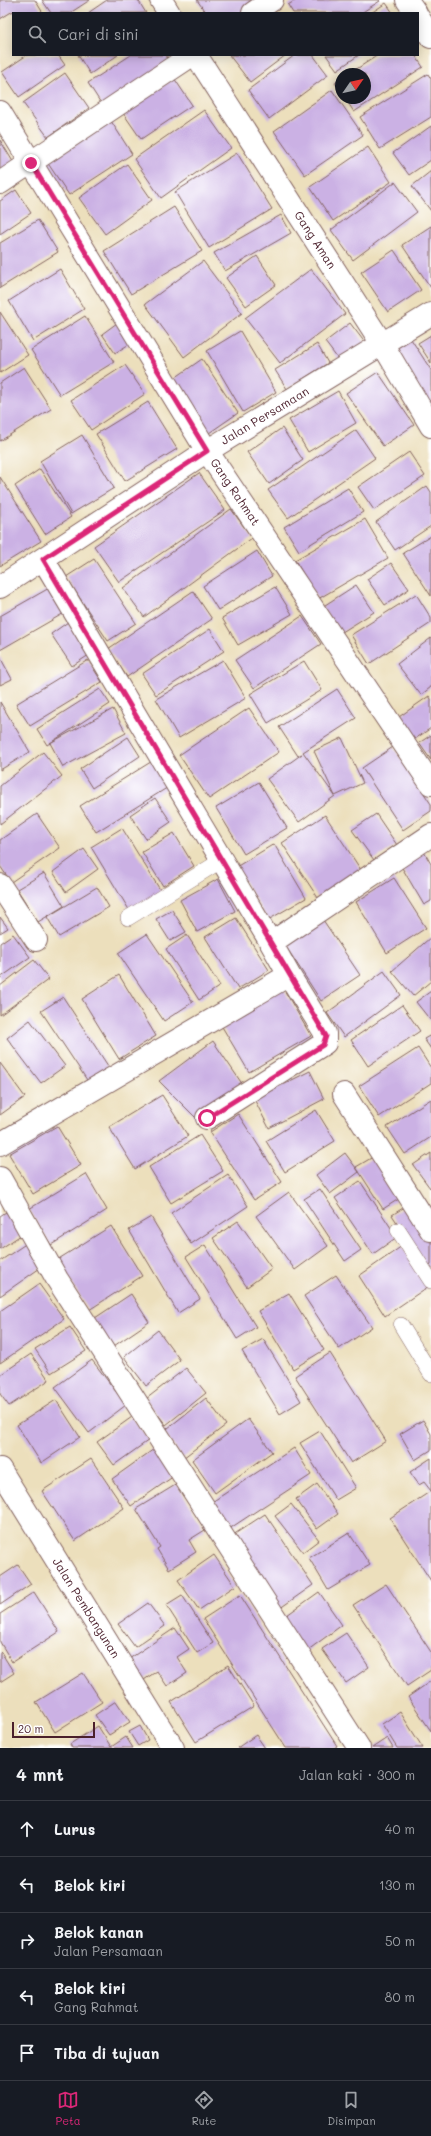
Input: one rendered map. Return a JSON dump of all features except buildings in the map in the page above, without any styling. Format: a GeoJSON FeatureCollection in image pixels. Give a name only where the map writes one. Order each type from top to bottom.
{"type":"FeatureCollection","features":[{"type":"Feature","properties":{"kind":"street"},"geometry":{"type":"LineString","coordinates":[[161,0],[168,12]]}},
{"type":"Feature","properties":{"kind":"street"},"geometry":{"type":"LineString","coordinates":[[254,12],[272,0]]}},
{"type":"Feature","properties":{"kind":"street"},"geometry":{"type":"LineString","coordinates":[[407,0],[415,12]]}},
{"type":"Feature","properties":{"kind":"street"},"geometry":{"type":"LineString","coordinates":[[419,18],[431,37]]}},
{"type":"Feature","properties":{"kind":"street"},"geometry":{"type":"LineString","coordinates":[[0,183],[191,56]]}},
{"type":"Feature","properties":{"kind":"street","name":"Gang Aman"},"geometry":{"type":"LineString","coordinates":[[197,56],[383,345],[431,426]]}},
{"type":"Feature","properties":{"kind":"street","name":"Gang Rahmat"},"geometry":{"type":"LineString","coordinates":[[0,112],[207,451],[431,784]]}},
{"type":"Feature","properties":{"kind":"street","name":"Jalan Persamaan"},"geometry":{"type":"LineString","coordinates":[[0,586],[207,451],[383,345],[431,314]]}},
{"type":"Feature","properties":{"kind":"street"},"geometry":{"type":"LineString","coordinates":[[43,559],[289,975],[325,1033],[325,1042],[207,1118]]}},
{"type":"Feature","properties":{"kind":"street"},"geometry":{"type":"LineString","coordinates":[[271,943],[431,835]]}},
{"type":"Feature","properties":{"kind":"street"},"geometry":{"type":"LineString","coordinates":[[0,885],[36,940]]}},
{"type":"Feature","properties":{"kind":"street"},"geometry":{"type":"LineString","coordinates":[[0,1144],[289,975]]}},
{"type":"Feature","properties":{"kind":"street"},"geometry":{"type":"LineString","coordinates":[[344,1094],[431,1230]]}},
{"type":"Feature","properties":{"kind":"street"},"geometry":{"type":"LineString","coordinates":[[0,1178],[57,1279],[359,1748]]}},
{"type":"Feature","properties":{"kind":"street","name":"Jalan Pembangunan"},"geometry":{"type":"LineString","coordinates":[[0,1469],[173,1748]]}},
{"type":"Feature","properties":{"kind":"lane"},"geometry":{"type":"LineString","coordinates":[[128,918],[222,860]]}},
{"type":"Feature","properties":{"kind":"lane"},"geometry":{"type":"LineString","coordinates":[[398,1230],[431,1281]]}},
{"type":"Feature","properties":{"kind":"lane"},"geometry":{"type":"LineString","coordinates":[[401,1325],[431,1374]]}},
{"type":"Feature","properties":{"kind":"route"},"geometry":{"type":"LineString","coordinates":[[31,163],[207,451],[43,559],[326,1036],[326,1040],[323,1045],[207,1118]]}}]}
